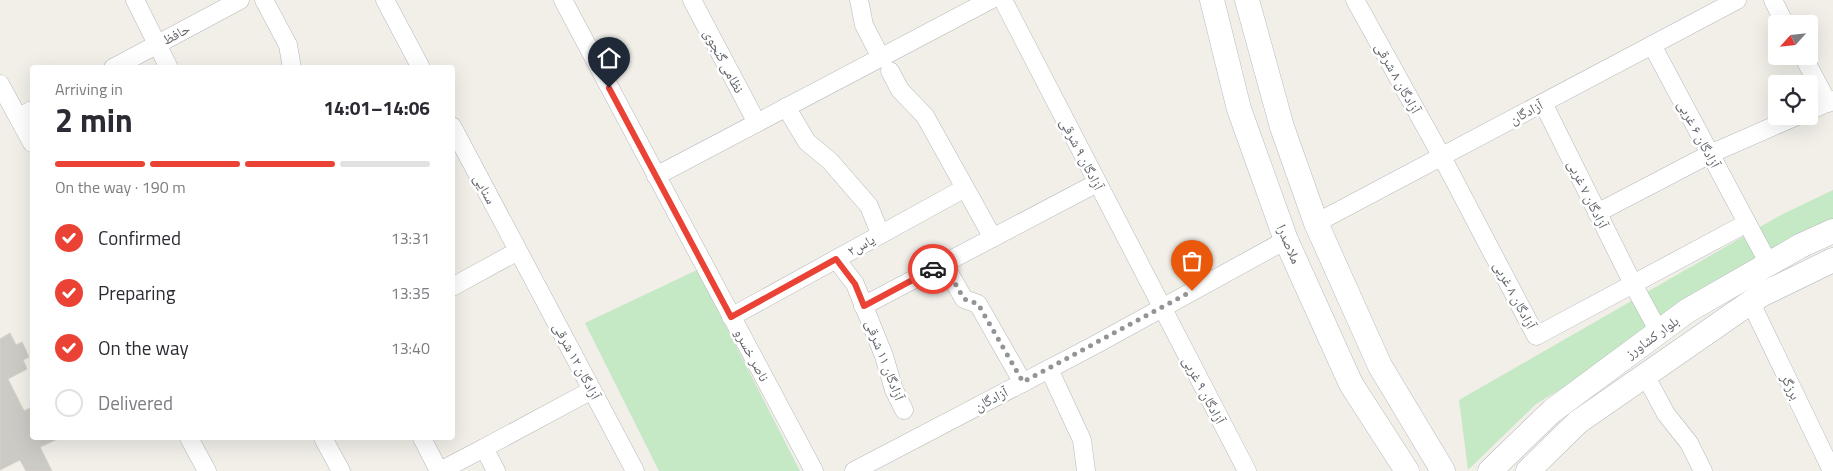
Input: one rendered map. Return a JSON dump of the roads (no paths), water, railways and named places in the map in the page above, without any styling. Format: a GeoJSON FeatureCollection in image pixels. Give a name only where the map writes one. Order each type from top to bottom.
{"type":"FeatureCollection","features":[{"type":"Feature","properties":{"kind":"main road","name":"ملاصدرا"},"geometry":{"type":"LineString","coordinates":[[1212,0],[1239,109],[1286,240],[1351,384],[1407,471]]}},
{"type":"Feature","properties":{"kind":"main road"},"geometry":{"type":"LineString","coordinates":[[1247,0],[1282,127],[1316,224],[1380,366],[1443,471]]}},
{"type":"Feature","properties":{"kind":"main road","name":"بلوار کشاورز"},"geometry":{"type":"LineString","coordinates":[[1490,471],[1552,411],[1687,311],[1800,246],[1833,231]]}},
{"type":"Feature","properties":{"kind":"main road","name":"بلوار کشاورز"},"geometry":{"type":"LineString","coordinates":[[1528,471],[1578,422],[1645,375],[1762,295],[1833,260]]}},
{"type":"Feature","properties":{"kind":"street"},"geometry":{"type":"LineString","coordinates":[[135,0],[168,65]]}},
{"type":"Feature","properties":{"kind":"street","name":"حافظ"},"geometry":{"type":"LineString","coordinates":[[118,65],[240,0]]}},
{"type":"Feature","properties":{"kind":"street"},"geometry":{"type":"LineString","coordinates":[[264,0],[288,45],[291,65]]}},
{"type":"Feature","properties":{"kind":"street"},"geometry":{"type":"LineString","coordinates":[[386,0],[419,65]]}},
{"type":"Feature","properties":{"kind":"street","name":"ناصر خسرو"},"geometry":{"type":"LineString","coordinates":[[562,0],[814,471]]}},
{"type":"Feature","properties":{"kind":"street","name":"نظامی گنجوی"},"geometry":{"type":"LineString","coordinates":[[692,0],[757,122]]}},
{"type":"Feature","properties":{"kind":"street"},"geometry":{"type":"LineString","coordinates":[[859,0],[864,25],[900,90],[925,116],[993,238]]}},
{"type":"Feature","properties":{"kind":"street"},"geometry":{"type":"LineString","coordinates":[[656,176],[786,107],[886,64],[990,0]]}},
{"type":"Feature","properties":{"kind":"street","name":"آزادگان ۹ شرقی"},"geometry":{"type":"LineString","coordinates":[[1003,0],[1161,308]]}},
{"type":"Feature","properties":{"kind":"street","name":"آزادگان ۸ شرقی"},"geometry":{"type":"LineString","coordinates":[[1355,0],[1442,157]]}},
{"type":"Feature","properties":{"kind":"street","name":"آزادگان"},"geometry":{"type":"LineString","coordinates":[[1316,224],[1737,0]]}},
{"type":"Feature","properties":{"kind":"street"},"geometry":{"type":"LineString","coordinates":[[1773,0],[1781,15]]}},
{"type":"Feature","properties":{"kind":"street","name":"آزادگان ۶ غربی"},"geometry":{"type":"LineString","coordinates":[[1652,45],[1769,264]]}},
{"type":"Feature","properties":{"kind":"street"},"geometry":{"type":"LineString","coordinates":[[1808,65],[1830,101],[1818,107]]}},
{"type":"Feature","properties":{"kind":"street"},"geometry":{"type":"LineString","coordinates":[[0,84],[26,114],[30,133]]}},
{"type":"Feature","properties":{"kind":"street","name":"آزادگان ۷ غربی"},"geometry":{"type":"LineString","coordinates":[[1543,103],[1633,284],[1659,332]]}},
{"type":"Feature","properties":{"kind":"street"},"geometry":{"type":"LineString","coordinates":[[786,107],[807,142],[830,160],[869,206],[877,226]]}},
{"type":"Feature","properties":{"kind":"street"},"geometry":{"type":"LineString","coordinates":[[1598,213],[1710,154],[1776,125]]}},
{"type":"Feature","properties":{"kind":"street","name":"سنایی"},"geometry":{"type":"LineString","coordinates":[[455,132],[518,251]]}},
{"type":"Feature","properties":{"kind":"street","name":"آزادگان ۸ غربی"},"geometry":{"type":"LineString","coordinates":[[1442,157],[1536,336],[1633,284]]}},
{"type":"Feature","properties":{"kind":"street"},"geometry":{"type":"LineString","coordinates":[[864,306],[1097,183]]}},
{"type":"Feature","properties":{"kind":"street","name":"یاس۲"},"geometry":{"type":"LineString","coordinates":[[731,317],[965,188]]}},
{"type":"Feature","properties":{"kind":"street"},"geometry":{"type":"LineString","coordinates":[[1633,284],[1747,223]]}},
{"type":"Feature","properties":{"kind":"street","name":"آزادگان"},"geometry":{"type":"LineString","coordinates":[[854,471],[1049,369],[1286,240]]}},
{"type":"Feature","properties":{"kind":"street"},"geometry":{"type":"LineString","coordinates":[[455,285],[518,251]]}},
{"type":"Feature","properties":{"kind":"street","name":"آزادگان ۱۲ شرقی"},"geometry":{"type":"LineString","coordinates":[[518,251],[635,471]]}},
{"type":"Feature","properties":{"kind":"street","name":"آزادگان ۱۱ شرقی"},"geometry":{"type":"LineString","coordinates":[[836,259],[855,284],[884,356],[894,390],[904,410]]}},
{"type":"Feature","properties":{"kind":"street"},"geometry":{"type":"LineString","coordinates":[[944,264],[964,299],[978,304],[1023,382]]}},
{"type":"Feature","properties":{"kind":"street","name":"برزگر"},"geometry":{"type":"LineString","coordinates":[[1751,303],[1832,471]]}},
{"type":"Feature","properties":{"kind":"street","name":"آزادگان ۹ غربی"},"geometry":{"type":"LineString","coordinates":[[1161,308],[1247,471]]}},
{"type":"Feature","properties":{"kind":"street"},"geometry":{"type":"LineString","coordinates":[[1049,369],[1082,440],[1086,471]]}},
{"type":"Feature","properties":{"kind":"street"},"geometry":{"type":"LineString","coordinates":[[1645,375],[1666,414],[1689,443],[1703,471]]}},
{"type":"Feature","properties":{"kind":"street"},"geometry":{"type":"LineString","coordinates":[[423,440],[440,471],[592,390]]}},
{"type":"Feature","properties":{"kind":"street"},"geometry":{"type":"LineString","coordinates":[[190,440],[207,471]]}},
{"type":"Feature","properties":{"kind":"street"},"geometry":{"type":"LineString","coordinates":[[324,440],[341,471]]}},
{"type":"Feature","properties":{"kind":"street"},"geometry":{"type":"LineString","coordinates":[[484,448],[496,471]]}}]}
